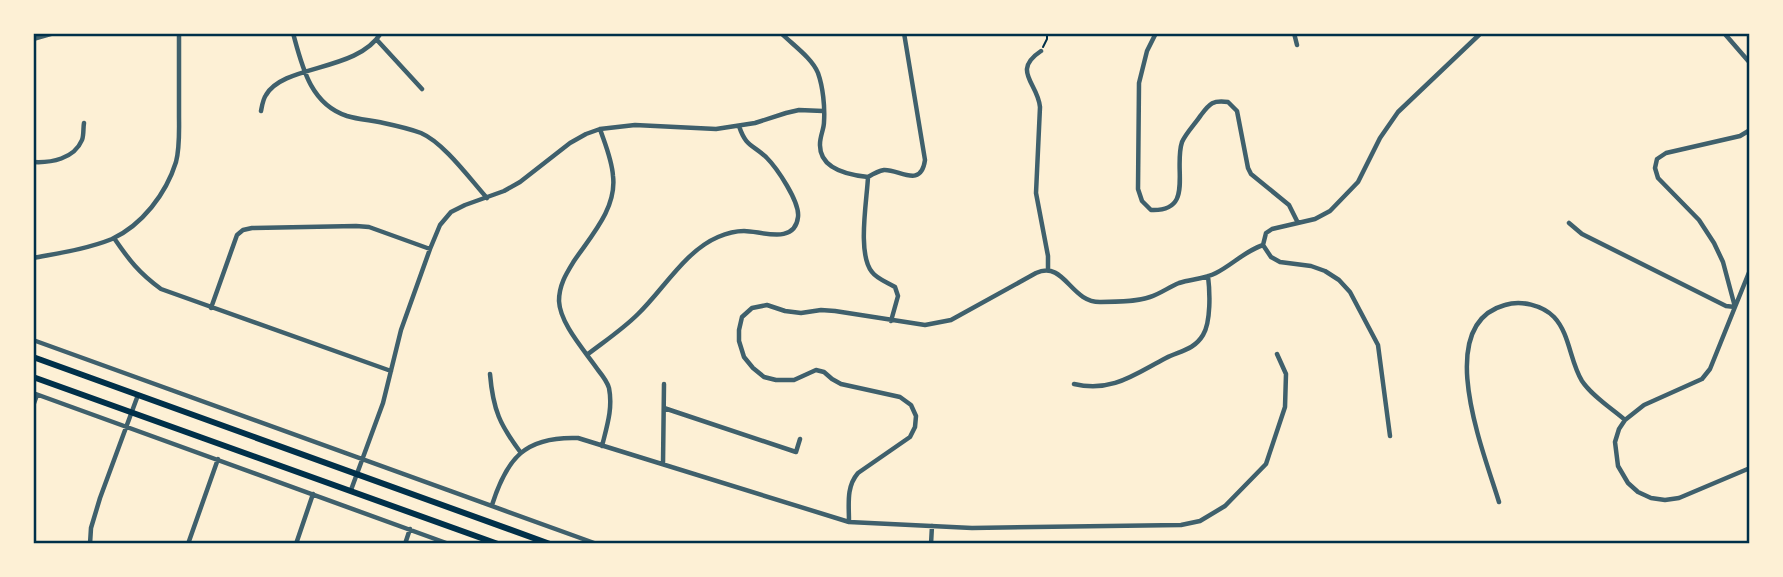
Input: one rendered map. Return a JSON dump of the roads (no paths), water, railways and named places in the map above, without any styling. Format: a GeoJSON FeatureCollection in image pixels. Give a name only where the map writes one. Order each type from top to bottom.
{"type":"FeatureCollection","features":[{"type":"Feature","properties":{"kind":"main road"},"geometry":{"type":"LineString","coordinates":[[33,357],[550,544]]}},
{"type":"Feature","properties":{"kind":"main road"},"geometry":{"type":"LineString","coordinates":[[33,376],[498,544]]}},
{"type":"Feature","properties":{"kind":"street"},"geometry":{"type":"LineString","coordinates":[[33,38],[54,33]]}},
{"type":"Feature","properties":{"kind":"street"},"geometry":{"type":"LineString","coordinates":[[33,258],[114,238],[132,226],[160,195],[176,161],[179,142],[179,33]]}},
{"type":"Feature","properties":{"kind":"street"},"geometry":{"type":"LineString","coordinates":[[293,33],[304,72],[313,90],[327,106],[345,115],[424,134],[440,146],[487,198]]}},
{"type":"Feature","properties":{"kind":"street"},"geometry":{"type":"LineString","coordinates":[[261,111],[266,94],[279,81],[350,58],[377,40],[381,33]]}},
{"type":"Feature","properties":{"kind":"street"},"geometry":{"type":"LineString","coordinates":[[781,33],[817,71],[821,83],[824,123],[820,148],[823,158],[835,169],[868,177],[887,170],[913,176],[920,173],[924,167],[904,33]]}},
{"type":"Feature","properties":{"kind":"street"},"geometry":{"type":"LineString","coordinates":[[1156,33],[1147,51],[1139,83],[1138,189],[1142,201],[1151,210],[1163,211],[1174,205],[1180,194],[1180,152],[1183,141],[1208,106],[1217,101],[1228,102],[1237,111],[1251,174],[1289,205],[1298,223]]}},
{"type":"Feature","properties":{"kind":"street"},"geometry":{"type":"LineString","coordinates":[[1294,33],[1297,45]]}},
{"type":"Feature","properties":{"kind":"street"},"geometry":{"type":"LineString","coordinates":[[1390,436],[1378,345],[1350,292],[1339,280],[1325,271],[1311,266],[1280,262],[1271,257],[1263,245],[1266,233],[1272,229],[1322,216],[1354,188],[1380,138],[1398,112],[1481,33]]}},
{"type":"Feature","properties":{"kind":"street"},"geometry":{"type":"LineString","coordinates":[[1724,33],[1750,63]]}},
{"type":"Feature","properties":{"kind":"street"},"geometry":{"type":"LineString","coordinates":[[377,40],[422,89]]}},
{"type":"Feature","properties":{"kind":"street"},"geometry":{"type":"LineString","coordinates":[[1041,51],[1031,58],[1027,70],[1041,107],[1037,193],[1048,270]]}},
{"type":"Feature","properties":{"kind":"street"},"geometry":{"type":"LineString","coordinates":[[351,490],[383,403],[401,330],[430,249],[440,225],[451,212],[504,191],[520,182],[570,143],[600,130],[635,125],[710,129],[755,123],[799,110],[823,111]]}},
{"type":"Feature","properties":{"kind":"street"},"geometry":{"type":"LineString","coordinates":[[33,162],[58,160],[72,153],[82,141],[84,123]]}},
{"type":"Feature","properties":{"kind":"street"},"geometry":{"type":"LineString","coordinates":[[588,354],[638,315],[703,244],[720,236],[742,231],[779,236],[796,225],[797,208],[794,197],[767,158],[748,145],[739,126]]}},
{"type":"Feature","properties":{"kind":"street"},"geometry":{"type":"LineString","coordinates":[[600,130],[614,177],[610,205],[565,275],[559,302],[568,326],[608,385],[611,408],[602,446]]}},
{"type":"Feature","properties":{"kind":"street"},"geometry":{"type":"LineString","coordinates":[[1735,307],[1723,262],[1714,243],[1699,220],[1658,178],[1655,169],[1657,159],[1666,153],[1740,136],[1750,130]]}},
{"type":"Feature","properties":{"kind":"street"},"geometry":{"type":"LineString","coordinates":[[868,177],[864,256],[869,270],[895,287],[898,296],[891,321]]}},
{"type":"Feature","properties":{"kind":"street"},"geometry":{"type":"LineString","coordinates":[[1569,223],[1583,234],[1630,258],[1726,306],[1735,307]]}},
{"type":"Feature","properties":{"kind":"street"},"geometry":{"type":"LineString","coordinates":[[211,308],[237,235],[243,230],[369,227],[430,249]]}},
{"type":"Feature","properties":{"kind":"street"},"geometry":{"type":"LineString","coordinates":[[114,238],[136,268],[161,289],[391,371]]}},
{"type":"Feature","properties":{"kind":"street"},"geometry":{"type":"LineString","coordinates":[[849,522],[848,490],[853,478],[910,437],[916,416],[911,405],[900,397],[841,384],[824,372],[816,370],[794,380],[764,377],[744,357],[739,341],[741,317],[752,308],[767,305],[801,313],[835,311],[925,326],[951,320],[1036,273],[1048,270],[1060,276],[1080,296],[1088,300],[1140,300],[1179,283],[1215,274],[1263,245]]}},
{"type":"Feature","properties":{"kind":"street"},"geometry":{"type":"LineString","coordinates":[[1750,270],[1710,369],[1702,379],[1644,405],[1625,420],[1615,442],[1618,466],[1628,483],[1651,498],[1679,498],[1750,468]]}},
{"type":"Feature","properties":{"kind":"street"},"geometry":{"type":"LineString","coordinates":[[1074,384],[1093,388],[1134,377],[1169,357],[1192,348],[1205,332],[1208,318],[1208,276]]}},
{"type":"Feature","properties":{"kind":"street"},"geometry":{"type":"LineString","coordinates":[[1499,502],[1470,404],[1467,378],[1468,347],[1473,331],[1482,317],[1494,308],[1507,304],[1532,305],[1554,318],[1562,328],[1580,379],[1625,420]]}},
{"type":"Feature","properties":{"kind":"street"},"geometry":{"type":"LineString","coordinates":[[33,340],[597,544]]}},
{"type":"Feature","properties":{"kind":"street"},"geometry":{"type":"LineString","coordinates":[[492,505],[511,461],[521,453],[542,442],[578,438],[849,522],[972,528],[1181,526],[1200,521],[1225,506],[1266,464],[1285,407],[1286,373],[1277,354]]}},
{"type":"Feature","properties":{"kind":"street"},"geometry":{"type":"LineString","coordinates":[[490,374],[492,397],[499,420],[521,453]]}},
{"type":"Feature","properties":{"kind":"street"},"geometry":{"type":"LineString","coordinates":[[663,464],[664,384]]}},
{"type":"Feature","properties":{"kind":"street"},"geometry":{"type":"LineString","coordinates":[[33,406],[35,394],[449,544]]}},
{"type":"Feature","properties":{"kind":"street"},"geometry":{"type":"LineString","coordinates":[[90,544],[91,528],[100,498],[138,394]]}},
{"type":"Feature","properties":{"kind":"street"},"geometry":{"type":"LineString","coordinates":[[663,408],[796,452],[800,439]]}},
{"type":"Feature","properties":{"kind":"street"},"geometry":{"type":"LineString","coordinates":[[188,544],[218,459]]}},
{"type":"Feature","properties":{"kind":"street"},"geometry":{"type":"LineString","coordinates":[[296,544],[313,494]]}},
{"type":"Feature","properties":{"kind":"street"},"geometry":{"type":"LineString","coordinates":[[931,544],[932,526]]}},
{"type":"Feature","properties":{"kind":"street"},"geometry":{"type":"LineString","coordinates":[[405,544],[410,529]]}}]}
